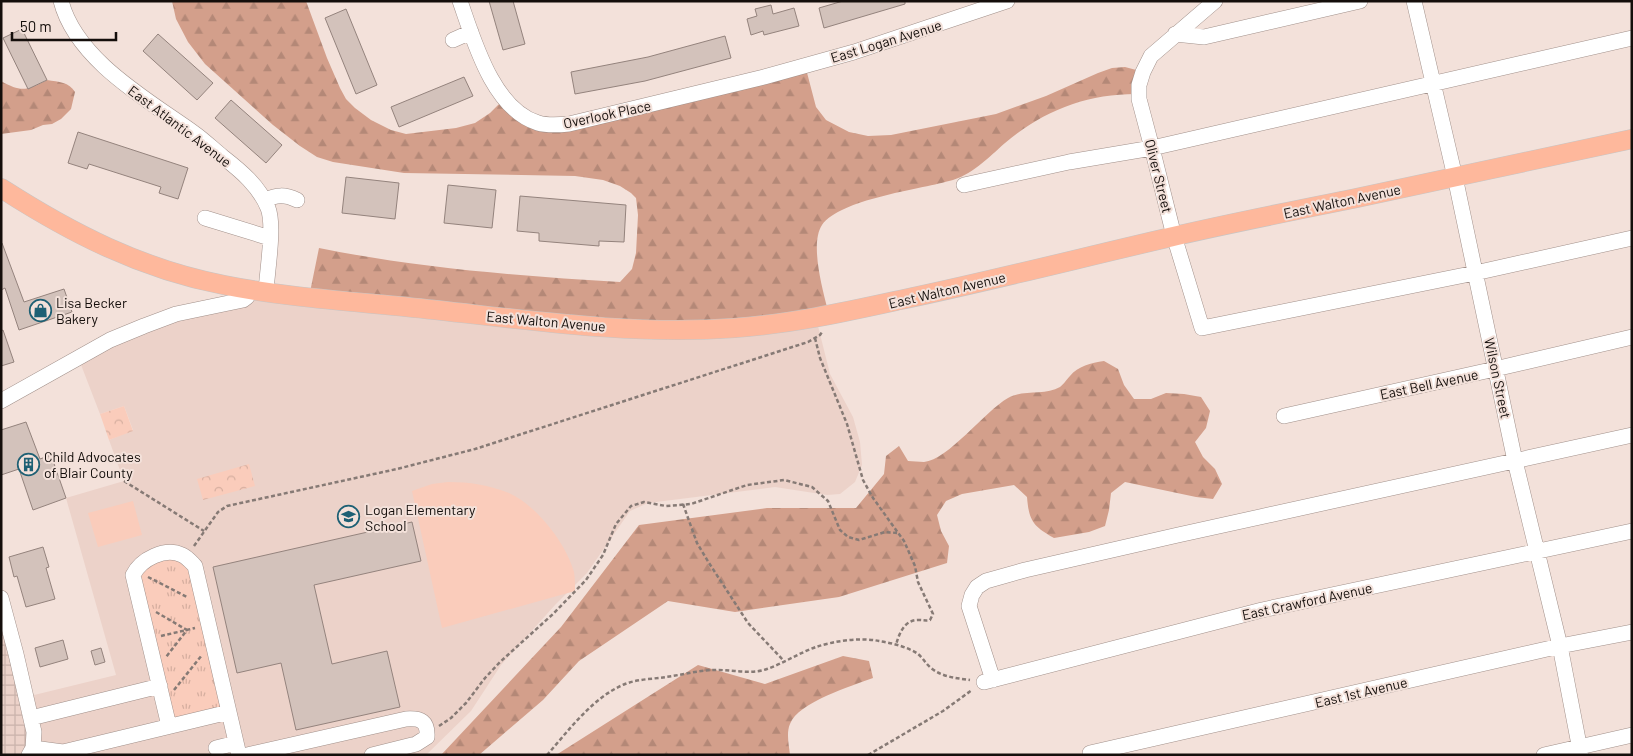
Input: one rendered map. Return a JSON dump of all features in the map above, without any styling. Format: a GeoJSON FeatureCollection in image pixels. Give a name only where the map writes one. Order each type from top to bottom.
{"type":"FeatureCollection","features":[{"type":"Feature","properties":{"kind":"main road","name":"East Walton Avenue"},"geometry":{"type":"LineString","coordinates":[[1,188],[41,214],[93,242],[190,277],[225,286],[297,296],[562,324],[635,329],[702,330],[737,328],[826,316],[958,288],[1174,236],[1632,138]]}},
{"type":"Feature","properties":{"kind":"street","name":"East Atlantic Avenue"},"geometry":{"type":"LineString","coordinates":[[61,1],[72,27],[102,64],[123,84],[195,134],[241,171],[259,191],[269,210],[270,238],[258,290]]}},
{"type":"Feature","properties":{"kind":"street","name":"Overlook Place"},"geometry":{"type":"LineString","coordinates":[[460,1],[482,59],[504,99],[516,111],[528,119],[539,123],[553,125],[569,124],[764,77]]}},
{"type":"Feature","properties":{"kind":"street","name":"East Logan Avenue"},"geometry":{"type":"LineString","coordinates":[[764,77],[854,52],[1007,1]]}},
{"type":"Feature","properties":{"kind":"street","name":"Oliver Street"},"geometry":{"type":"LineString","coordinates":[[1215,1],[1200,8],[1176,34],[1151,56],[1139,85],[1139,99],[1174,236],[1202,328],[1475,273]]}},
{"type":"Feature","properties":{"kind":"street"},"geometry":{"type":"LineString","coordinates":[[1176,34],[1204,37],[1360,1]]}},
{"type":"Feature","properties":{"kind":"street","name":"Wilson Street"},"geometry":{"type":"LineString","coordinates":[[1414,1],[1515,461],[1560,646],[1580,751]]}},
{"type":"Feature","properties":{"kind":"street"},"geometry":{"type":"LineString","coordinates":[[452,40],[471,32]]}},
{"type":"Feature","properties":{"kind":"street"},"geometry":{"type":"LineString","coordinates":[[964,185],[1069,162],[1152,148],[1632,38]]}},
{"type":"Feature","properties":{"kind":"street"},"geometry":{"type":"LineString","coordinates":[[264,200],[281,195],[297,200]]}},
{"type":"Feature","properties":{"kind":"street"},"geometry":{"type":"LineString","coordinates":[[205,218],[270,238]]}},
{"type":"Feature","properties":{"kind":"street"},"geometry":{"type":"LineString","coordinates":[[1475,273],[1632,238]]}},
{"type":"Feature","properties":{"kind":"street"},"geometry":{"type":"LineString","coordinates":[[1,400],[110,340],[176,314],[243,300],[258,290]]}},
{"type":"Feature","properties":{"kind":"street","name":"East Bell Avenue"},"geometry":{"type":"LineString","coordinates":[[1284,416],[1632,337]]}},
{"type":"Feature","properties":{"kind":"street"},"geometry":{"type":"LineString","coordinates":[[988,681],[969,606],[972,595],[977,587],[986,581],[1025,570],[1169,537],[1632,435]]}},
{"type":"Feature","properties":{"kind":"street","name":"East Crawford Avenue"},"geometry":{"type":"LineString","coordinates":[[988,681],[1262,610],[1632,531]]}},
{"type":"Feature","properties":{"kind":"street"},"geometry":{"type":"LineString","coordinates":[[170,726],[133,575],[138,566],[147,559],[171,553],[186,557],[195,566],[229,712],[241,751]]}},
{"type":"Feature","properties":{"kind":"street"},"geometry":{"type":"LineString","coordinates":[[1,598],[34,732],[31,752],[75,752],[229,712]]}},
{"type":"Feature","properties":{"kind":"street","name":"East 1st Avenue"},"geometry":{"type":"LineString","coordinates":[[1090,753],[1560,646],[1632,632]]}},
{"type":"Feature","properties":{"kind":"street"},"geometry":{"type":"LineString","coordinates":[[31,718],[160,686]]}},
{"type":"Feature","properties":{"kind":"street"},"geometry":{"type":"LineString","coordinates":[[216,748],[241,751],[406,719],[415,718],[426,724],[427,737],[416,744],[372,755]]}},
{"type":"Feature","properties":{"kind":"street"},"geometry":{"type":"LineString","coordinates":[[1544,755],[1580,751],[1632,735]]}},
{"type":"Feature","properties":{"kind":"path"},"geometry":{"type":"LineString","coordinates":[[186,557],[218,512],[227,506],[397,469],[475,449],[808,342],[820,335],[826,316]]}},
{"type":"Feature","properties":{"kind":"path"},"geometry":{"type":"LineString","coordinates":[[815,338],[820,358],[847,424],[863,480],[873,498],[904,541],[915,566],[918,582],[933,614],[930,620],[916,620],[908,623],[900,632],[896,645]]}},
{"type":"Feature","properties":{"kind":"path"},"geometry":{"type":"LineString","coordinates":[[427,731],[440,726],[451,718],[500,662],[553,614],[586,580],[604,555],[616,524],[631,506],[644,502],[666,506],[691,504],[747,485],[784,480],[812,488],[828,501],[840,530],[848,538],[859,540],[884,532],[898,533]]}},
{"type":"Feature","properties":{"kind":"path"},"geometry":{"type":"LineString","coordinates":[[124,481],[204,531]]}},
{"type":"Feature","properties":{"kind":"path"},"geometry":{"type":"LineString","coordinates":[[683,504],[697,543],[748,624],[784,661]]}},
{"type":"Feature","properties":{"kind":"path"},"geometry":{"type":"LineString","coordinates":[[136,570],[204,606]]}},
{"type":"Feature","properties":{"kind":"path"},"geometry":{"type":"LineString","coordinates":[[140,603],[187,630]]}},
{"type":"Feature","properties":{"kind":"path"},"geometry":{"type":"LineString","coordinates":[[149,638],[208,625]]}},
{"type":"Feature","properties":{"kind":"path"},"geometry":{"type":"LineString","coordinates":[[156,670],[187,630]]}},
{"type":"Feature","properties":{"kind":"path"},"geometry":{"type":"LineString","coordinates":[[547,755],[583,715],[608,694],[624,685],[636,681],[704,671],[754,671],[767,669],[817,647],[835,643],[855,640],[878,640],[919,654],[939,674],[952,678],[988,681]]}},
{"type":"Feature","properties":{"kind":"path"},"geometry":{"type":"LineString","coordinates":[[164,703],[212,642]]}},
{"type":"Feature","properties":{"kind":"path"},"geometry":{"type":"LineString","coordinates":[[868,755],[943,711],[988,681]]}},
{"type":"Feature","properties":{"kind":"shaded area","name":"Logan Elementary School"},"geometry":{"type":"Polygon","coordinates":[[[247,297],[814,310],[830,374],[853,417],[860,442],[862,465],[855,482],[840,494],[827,495],[775,487],[648,503],[630,511],[587,573],[555,605],[501,665],[471,711],[426,755],[40,755],[26,697],[116,675],[66,498],[124,481],[109,440],[133,430],[124,406],[100,414],[78,357],[110,340],[247,297]]]}},
{"type":"Feature","properties":{"kind":"shaded area"},"geometry":{"type":"Polygon","coordinates":[[[1,598],[40,755],[1,755],[1,598]]]}},
{"type":"Feature","properties":{"kind":"green space"},"geometry":{"type":"Polygon","coordinates":[[[172,1],[306,1],[327,58],[346,99],[371,120],[391,130],[406,134],[456,128],[475,123],[490,113],[504,99],[539,124],[805,65],[816,107],[826,120],[849,132],[868,136],[891,135],[996,114],[1046,96],[1112,68],[1125,67],[1140,71],[1136,94],[1100,97],[1066,106],[1050,113],[1019,132],[979,166],[957,179],[862,202],[845,208],[832,216],[822,225],[817,243],[818,265],[827,307],[703,326],[309,297],[319,248],[431,266],[620,282],[632,269],[636,253],[638,215],[636,198],[620,186],[603,180],[575,176],[404,173],[333,162],[317,157],[273,125],[205,64],[188,42],[176,19],[172,1]]]}},
{"type":"Feature","properties":{"kind":"green space"},"geometry":{"type":"Polygon","coordinates":[[[47,80],[63,83],[73,89],[75,92],[71,109],[61,119],[52,124],[43,125],[31,130],[1,134],[1,81],[24,89],[47,80]]]}},
{"type":"Feature","properties":{"kind":"green space"},"geometry":{"type":"Polygon","coordinates":[[[1104,361],[1118,369],[1124,385],[1134,399],[1151,399],[1166,393],[1201,397],[1210,411],[1206,428],[1195,442],[1203,457],[1215,469],[1222,484],[1213,499],[1125,482],[1111,493],[1105,526],[1089,532],[1054,538],[1041,530],[1033,522],[1029,512],[1027,497],[1014,485],[962,494],[946,501],[937,515],[941,531],[949,546],[947,563],[839,597],[735,612],[668,601],[579,661],[543,700],[479,755],[441,755],[561,627],[639,525],[767,508],[856,508],[884,474],[886,456],[899,446],[908,461],[924,462],[934,459],[955,444],[1008,398],[1014,395],[1054,390],[1081,367],[1104,361]]]}},
{"type":"Feature","properties":{"kind":"green space"},"geometry":{"type":"Polygon","coordinates":[[[124,406],[133,431],[109,440],[100,414],[124,406]]]}},
{"type":"Feature","properties":{"kind":"green space"},"geometry":{"type":"Polygon","coordinates":[[[249,464],[255,486],[203,500],[197,479],[249,464]]]}},
{"type":"Feature","properties":{"kind":"green space"},"geometry":{"type":"Polygon","coordinates":[[[448,482],[471,483],[494,488],[509,493],[529,506],[549,526],[564,549],[574,572],[575,591],[442,628],[412,491],[432,484],[448,482]]]}},
{"type":"Feature","properties":{"kind":"green space"},"geometry":{"type":"Polygon","coordinates":[[[133,501],[142,535],[98,547],[88,513],[133,501]]]}},
{"type":"Feature","properties":{"kind":"green space"},"geometry":{"type":"Polygon","coordinates":[[[147,559],[190,560],[229,712],[170,726],[138,566],[147,559]]]}},
{"type":"Feature","properties":{"kind":"green space"},"geometry":{"type":"Polygon","coordinates":[[[843,656],[869,661],[873,678],[814,702],[795,716],[788,731],[790,755],[556,755],[698,665],[765,684],[843,656]]]}},
{"type":"Feature","properties":{"kind":"building"},"geometry":{"type":"Polygon","coordinates":[[[489,1],[513,1],[525,44],[503,50],[489,1]]]}},
{"type":"Feature","properties":{"kind":"building"},"geometry":{"type":"Polygon","coordinates":[[[843,1],[905,1],[905,4],[824,28],[819,8],[843,1]]]}},
{"type":"Feature","properties":{"kind":"building"},"geometry":{"type":"Polygon","coordinates":[[[771,5],[773,14],[794,8],[799,26],[764,35],[763,31],[751,35],[747,19],[757,16],[755,9],[771,5]]]}},
{"type":"Feature","properties":{"kind":"building"},"geometry":{"type":"Polygon","coordinates":[[[346,9],[377,85],[356,94],[325,18],[346,9]]]}},
{"type":"Feature","properties":{"kind":"building"},"geometry":{"type":"Polygon","coordinates":[[[22,29],[47,80],[28,89],[3,38],[22,29]]]}},
{"type":"Feature","properties":{"kind":"building"},"geometry":{"type":"Polygon","coordinates":[[[158,34],[213,83],[197,100],[143,51],[158,34]]]}},
{"type":"Feature","properties":{"kind":"building"},"geometry":{"type":"Polygon","coordinates":[[[725,36],[731,58],[645,81],[575,94],[571,72],[648,57],[725,36]]]}},
{"type":"Feature","properties":{"kind":"building"},"geometry":{"type":"Polygon","coordinates":[[[464,77],[473,96],[399,127],[391,107],[464,77]]]}},
{"type":"Feature","properties":{"kind":"building"},"geometry":{"type":"Polygon","coordinates":[[[231,100],[282,145],[266,163],[215,118],[231,100]]]}},
{"type":"Feature","properties":{"kind":"building"},"geometry":{"type":"Polygon","coordinates":[[[78,132],[188,168],[178,199],[159,193],[161,187],[89,164],[87,169],[68,163],[78,132]]]}},
{"type":"Feature","properties":{"kind":"building"},"geometry":{"type":"Polygon","coordinates":[[[346,177],[399,183],[395,219],[342,213],[346,177]]]}},
{"type":"Feature","properties":{"kind":"building"},"geometry":{"type":"Polygon","coordinates":[[[448,185],[496,190],[492,228],[444,223],[448,185]]]}},
{"type":"Feature","properties":{"kind":"building"},"geometry":{"type":"Polygon","coordinates":[[[520,196],[626,205],[624,242],[599,241],[599,246],[539,241],[539,233],[517,231],[520,196]]]}},
{"type":"Feature","properties":{"kind":"building"},"geometry":{"type":"Polygon","coordinates":[[[1,243],[24,302],[64,289],[72,312],[19,330],[5,288],[1,290],[1,243]]]}},
{"type":"Feature","properties":{"kind":"building"},"geometry":{"type":"Polygon","coordinates":[[[3,330],[14,362],[1,366],[1,331],[3,330]]]}},
{"type":"Feature","properties":{"kind":"building","name":"Child Advocates of Blair County"},"geometry":{"type":"Polygon","coordinates":[[[26,422],[40,459],[51,455],[66,498],[33,510],[19,469],[1,475],[1,430],[26,422]]]}},
{"type":"Feature","properties":{"kind":"building"},"geometry":{"type":"Polygon","coordinates":[[[412,522],[421,561],[314,585],[332,664],[387,651],[400,707],[296,730],[281,663],[237,673],[213,567],[412,522]]]}},
{"type":"Feature","properties":{"kind":"building"},"geometry":{"type":"Polygon","coordinates":[[[43,547],[49,567],[46,568],[55,599],[26,607],[17,576],[14,577],[9,557],[43,547]]]}},
{"type":"Feature","properties":{"kind":"building"},"geometry":{"type":"Polygon","coordinates":[[[63,640],[68,659],[40,667],[35,648],[63,640]]]}},
{"type":"Feature","properties":{"kind":"building"},"geometry":{"type":"Polygon","coordinates":[[[101,648],[105,662],[95,665],[91,651],[101,648]]]}},
{"type":"Feature","properties":{"kind":"place","name":"Lisa Becker Bakery"},"geometry":{"type":"Point","coordinates":[40,310]}},
{"type":"Feature","properties":{"kind":"place","name":"Child Advocates of Blair County"},"geometry":{"type":"Point","coordinates":[28,464]}},
{"type":"Feature","properties":{"kind":"place","name":"Logan Elementary School"},"geometry":{"type":"Point","coordinates":[349,517]}}]}
